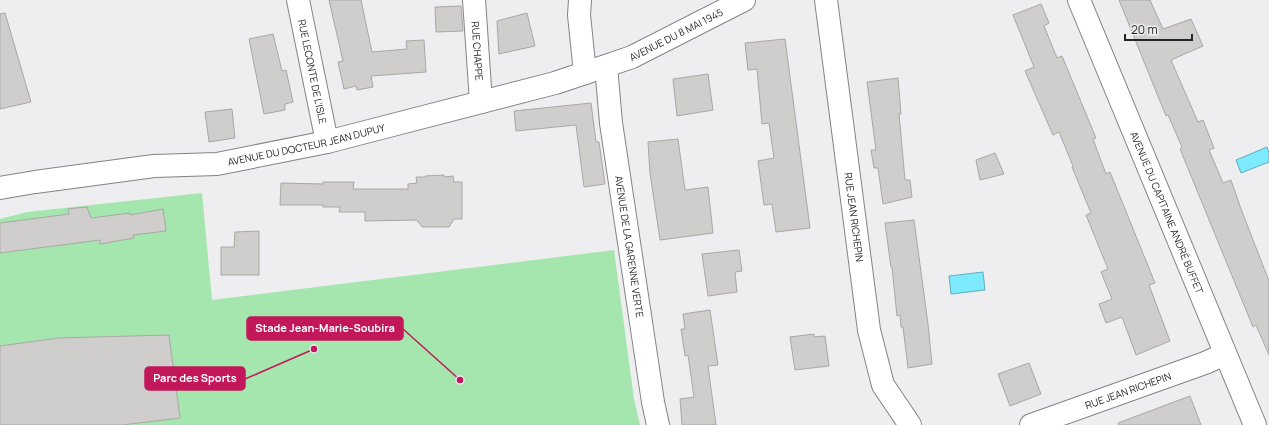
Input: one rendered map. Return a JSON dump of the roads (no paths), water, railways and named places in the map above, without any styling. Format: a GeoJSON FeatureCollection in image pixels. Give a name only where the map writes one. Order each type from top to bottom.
{"type":"FeatureCollection","features":[{"type":"Feature","properties":{"kind":"street","name":"RUE LECONTE DE L'ISLE"},"geometry":{"type":"LineString","coordinates":[[298,0],[327,142]]}},
{"type":"Feature","properties":{"kind":"street","name":"RUE CHAPPE"},"geometry":{"type":"LineString","coordinates":[[474,0],[481,102]]}},
{"type":"Feature","properties":{"kind":"street"},"geometry":{"type":"LineString","coordinates":[[580,0],[579,15],[585,73]]}},
{"type":"Feature","properties":{"kind":"street","name":"AVENUE DU 8 MAI 1945"},"geometry":{"type":"LineString","coordinates":[[606,66],[632,57],[744,0]]}},
{"type":"Feature","properties":{"kind":"street","name":"RUE JEAN RICHEPIN"},"geometry":{"type":"LineString","coordinates":[[826,0],[869,330],[883,385],[910,425]]}},
{"type":"Feature","properties":{"kind":"street","name":"AVENUE DU CAPITAINE ANDRÉ BUFFET"},"geometry":{"type":"LineString","coordinates":[[1079,0],[1255,425]]}},
{"type":"Feature","properties":{"kind":"street","name":"AVENUE DU DOCTEUR JEAN DUPUY"},"geometry":{"type":"LineString","coordinates":[[0,188],[154,166],[217,164],[327,142],[555,83],[606,66]]}},
{"type":"Feature","properties":{"kind":"street","name":"AVENUE DE LA GARENNE VERTE"},"geometry":{"type":"LineString","coordinates":[[606,66],[613,131],[653,402],[658,425]]}},
{"type":"Feature","properties":{"kind":"street","name":"RUE JEAN RICHEPIN"},"geometry":{"type":"LineString","coordinates":[[1031,425],[1204,363],[1225,354]]}},
{"type":"Feature","properties":{"kind":"water"},"geometry":{"type":"Polygon","coordinates":[[[1267,147],[1269,162],[1241,173],[1236,160],[1267,147]]]}},
{"type":"Feature","properties":{"kind":"water"},"geometry":{"type":"Polygon","coordinates":[[[983,272],[985,290],[951,294],[949,276],[983,272]]]}},
{"type":"Feature","properties":{"kind":"place","name":"Parc des Sports"},"geometry":{"type":"Point","coordinates":[314,349]}},
{"type":"Feature","properties":{"kind":"place","name":"Stade Jean-Marie-Soubira"},"geometry":{"type":"Point","coordinates":[460,380]}}]}
